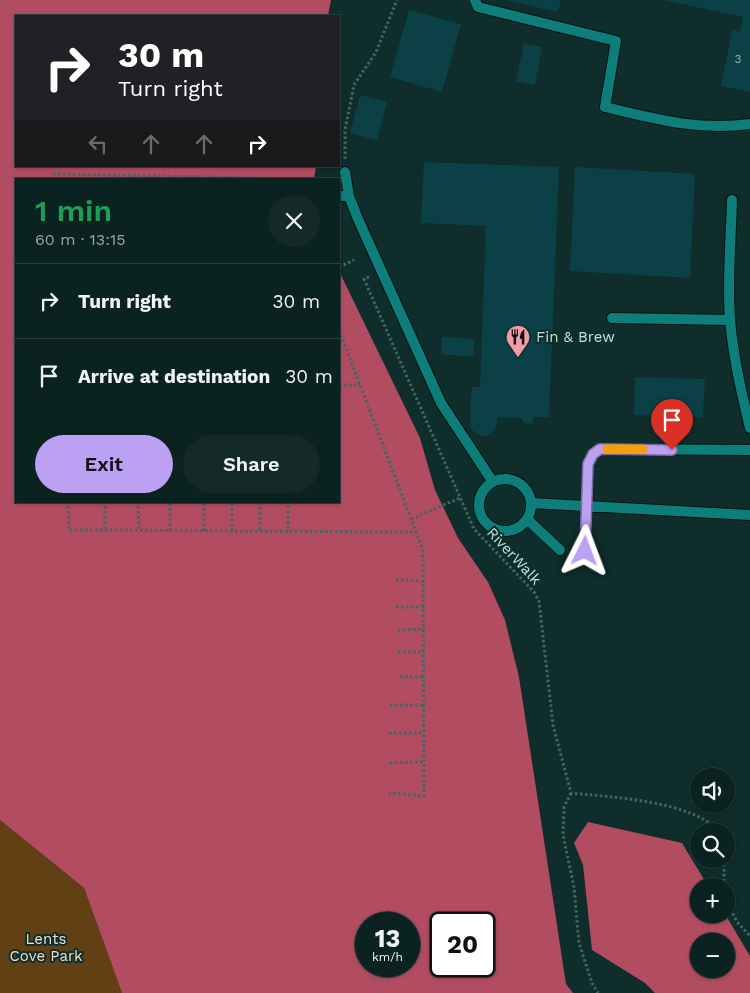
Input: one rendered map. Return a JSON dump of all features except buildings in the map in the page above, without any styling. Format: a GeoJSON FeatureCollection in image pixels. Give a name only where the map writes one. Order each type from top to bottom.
{"type":"FeatureCollection","features":[{"type":"Feature","properties":{"kind":"lane"},"geometry":{"type":"LineString","coordinates":[[475,0],[478,7],[616,41],[605,107],[677,124],[722,127],[750,124]]}},
{"type":"Feature","properties":{"kind":"lane"},"geometry":{"type":"LineString","coordinates":[[345,172],[344,196],[382,271],[441,404],[460,428],[493,482]]}},
{"type":"Feature","properties":{"kind":"lane"},"geometry":{"type":"LineString","coordinates":[[732,200],[729,289],[730,320],[736,369],[750,428]]}},
{"type":"Feature","properties":{"kind":"lane"},"geometry":{"type":"LineString","coordinates":[[612,318],[730,320]]}},
{"type":"Feature","properties":{"kind":"lane"},"geometry":{"type":"LineString","coordinates":[[585,551],[588,464],[593,454],[600,449],[750,450]]}},
{"type":"Feature","properties":{"kind":"lane"},"geometry":{"type":"LineString","coordinates":[[510,480],[518,482],[524,488],[531,503],[527,519],[514,530],[505,531],[497,530],[483,519],[479,503],[481,494],[493,482],[510,480]]}},
{"type":"Feature","properties":{"kind":"lane"},"geometry":{"type":"LineString","coordinates":[[531,503],[750,515]]}},
{"type":"Feature","properties":{"kind":"lane"},"geometry":{"type":"LineString","coordinates":[[527,519],[560,550]]}},
{"type":"Feature","properties":{"kind":"path"},"geometry":{"type":"LineString","coordinates":[[345,172],[345,130],[354,85],[376,52],[397,0]]}},
{"type":"Feature","properties":{"kind":"path"},"geometry":{"type":"LineString","coordinates":[[52,174],[251,178]]}},
{"type":"Feature","properties":{"kind":"path"},"geometry":{"type":"LineString","coordinates":[[340,267],[354,260]]}},
{"type":"Feature","properties":{"kind":"path","name":"RiverWalk"},"geometry":{"type":"LineString","coordinates":[[382,271],[364,279],[474,529],[527,585],[539,601],[553,725],[571,793]]}},
{"type":"Feature","properties":{"kind":"path"},"geometry":{"type":"LineString","coordinates":[[340,333],[423,550],[424,796],[389,793]]}},
{"type":"Feature","properties":{"kind":"path"},"geometry":{"type":"LineString","coordinates":[[340,385],[360,385]]}},
{"type":"Feature","properties":{"kind":"path"},"geometry":{"type":"LineString","coordinates":[[411,519],[460,498]]}},
{"type":"Feature","properties":{"kind":"path"},"geometry":{"type":"LineString","coordinates":[[68,503],[68,530],[417,532]]}},
{"type":"Feature","properties":{"kind":"path"},"geometry":{"type":"LineString","coordinates":[[105,503],[105,530]]}},
{"type":"Feature","properties":{"kind":"path"},"geometry":{"type":"LineString","coordinates":[[138,503],[139,531]]}},
{"type":"Feature","properties":{"kind":"path"},"geometry":{"type":"LineString","coordinates":[[170,503],[170,531]]}},
{"type":"Feature","properties":{"kind":"path"},"geometry":{"type":"LineString","coordinates":[[204,503],[204,531]]}},
{"type":"Feature","properties":{"kind":"path"},"geometry":{"type":"LineString","coordinates":[[232,503],[232,532]]}},
{"type":"Feature","properties":{"kind":"path"},"geometry":{"type":"LineString","coordinates":[[260,503],[260,532]]}},
{"type":"Feature","properties":{"kind":"path"},"geometry":{"type":"LineString","coordinates":[[288,503],[288,532]]}},
{"type":"Feature","properties":{"kind":"path"},"geometry":{"type":"LineString","coordinates":[[396,580],[424,581]]}},
{"type":"Feature","properties":{"kind":"path"},"geometry":{"type":"LineString","coordinates":[[396,607],[424,607]]}},
{"type":"Feature","properties":{"kind":"path"},"geometry":{"type":"LineString","coordinates":[[398,630],[424,629]]}},
{"type":"Feature","properties":{"kind":"path"},"geometry":{"type":"LineString","coordinates":[[398,652],[424,652]]}},
{"type":"Feature","properties":{"kind":"path"},"geometry":{"type":"LineString","coordinates":[[400,677],[424,677]]}},
{"type":"Feature","properties":{"kind":"path"},"geometry":{"type":"LineString","coordinates":[[390,705],[424,705]]}},
{"type":"Feature","properties":{"kind":"path"},"geometry":{"type":"LineString","coordinates":[[389,733],[424,733]]}},
{"type":"Feature","properties":{"kind":"path"},"geometry":{"type":"LineString","coordinates":[[390,763],[424,762]]}},
{"type":"Feature","properties":{"kind":"path"},"geometry":{"type":"LineString","coordinates":[[598,993],[592,983],[580,943],[574,887],[564,835],[564,807],[571,793],[685,809],[712,823]]}},
{"type":"Feature","properties":{"kind":"path"},"geometry":{"type":"LineString","coordinates":[[735,918],[750,936]]}},
{"type":"Feature","properties":{"kind":"green space","name":"Lents Cove Park"},"geometry":{"type":"Polygon","coordinates":[[[0,820],[84,888],[122,993],[0,993],[0,820]]]}},
{"type":"Feature","properties":{"kind":"shaded area"},"geometry":{"type":"Polygon","coordinates":[[[0,0],[331,0],[328,15],[15,15],[15,167],[316,167],[314,178],[15,178],[15,503],[340,503],[340,273],[420,438],[435,490],[458,538],[488,582],[505,620],[519,677],[566,984],[573,993],[122,993],[84,888],[0,820],[0,0]]]}},
{"type":"Feature","properties":{"kind":"shaded area"},"geometry":{"type":"Polygon","coordinates":[[[588,822],[682,843],[690,856],[690,868],[697,868],[703,878],[690,878],[690,923],[730,923],[750,956],[750,993],[655,993],[645,983],[592,950],[583,865],[574,843],[588,822]]]}},
{"type":"Feature","properties":{"kind":"slow traffic"},"geometry":{"type":"LineString","coordinates":[[607,449],[643,449]]}},
{"type":"Feature","properties":{"kind":"place","name":"Fin & Brew"},"geometry":{"type":"Point","coordinates":[518,358]}},
{"type":"Feature","properties":{"kind":"route"},"geometry":{"type":"LineString","coordinates":[[585,551],[588,464],[593,454],[600,449],[672,450]]}}]}
